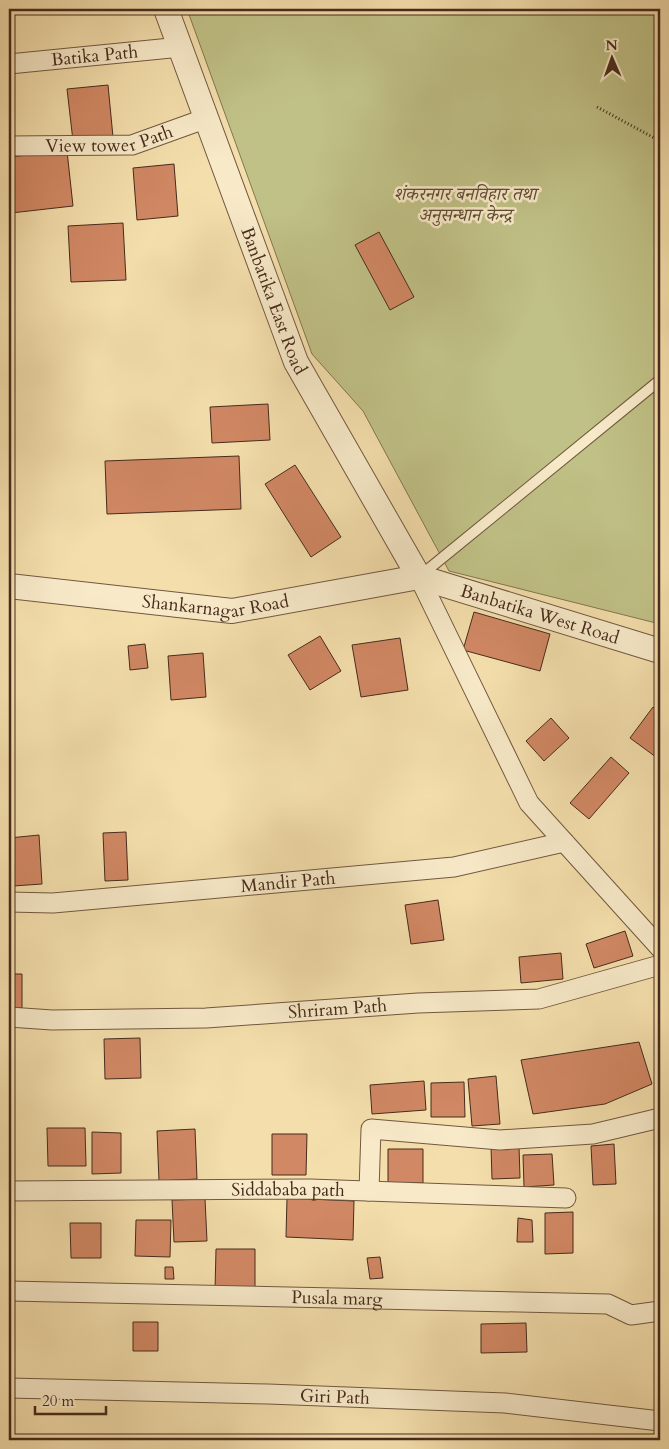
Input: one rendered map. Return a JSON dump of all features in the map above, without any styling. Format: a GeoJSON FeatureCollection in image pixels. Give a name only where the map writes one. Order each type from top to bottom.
{"type":"FeatureCollection","features":[{"type":"Feature","properties":{"kind":"street","name":"Banbatika East Road"},"geometry":{"type":"LineString","coordinates":[[166,9],[296,362],[419,577]]}},
{"type":"Feature","properties":{"kind":"street","name":"Batika Path"},"geometry":{"type":"LineString","coordinates":[[9,64],[181,47]]}},
{"type":"Feature","properties":{"kind":"street","name":"View tower Path"},"geometry":{"type":"LineString","coordinates":[[9,146],[132,145],[207,118]]}},
{"type":"Feature","properties":{"kind":"street","name":"Shankarnagar Road"},"geometry":{"type":"LineString","coordinates":[[9,586],[232,611],[419,577]]}},
{"type":"Feature","properties":{"kind":"street","name":"Banbatika West Road"},"geometry":{"type":"LineString","coordinates":[[419,577],[660,651]]}},
{"type":"Feature","properties":{"kind":"street"},"geometry":{"type":"LineString","coordinates":[[419,577],[529,803],[660,948]]}},
{"type":"Feature","properties":{"kind":"street","name":"Mandir Path"},"geometry":{"type":"LineString","coordinates":[[9,902],[53,903],[454,867],[564,842]]}},
{"type":"Feature","properties":{"kind":"street","name":"Shriram Path"},"geometry":{"type":"LineString","coordinates":[[9,1016],[52,1020],[206,1018],[418,1003],[540,998],[660,965]]}},
{"type":"Feature","properties":{"kind":"street"},"geometry":{"type":"LineString","coordinates":[[369,1191],[371,1129],[500,1140],[593,1134],[660,1118]]}},
{"type":"Feature","properties":{"kind":"street","name":"Siddababa path"},"geometry":{"type":"LineString","coordinates":[[9,1191],[310,1189],[566,1198]]}},
{"type":"Feature","properties":{"kind":"street","name":"Pusala marg"},"geometry":{"type":"LineString","coordinates":[[9,1291],[608,1304],[631,1315],[660,1311]]}},
{"type":"Feature","properties":{"kind":"street","name":"Giri Path"},"geometry":{"type":"LineString","coordinates":[[9,1388],[268,1394],[505,1403],[660,1421]]}},
{"type":"Feature","properties":{"kind":"lane"},"geometry":{"type":"LineString","coordinates":[[419,577],[660,380]]}},
{"type":"Feature","properties":{"kind":"path"},"geometry":{"type":"LineString","coordinates":[[597,107],[660,141]]}},
{"type":"Feature","properties":{"kind":"green space","name":"शंकरनगर बनविहार तथा अनुसन्धान केन्द्र"},"geometry":{"type":"Polygon","coordinates":[[[187,9],[660,9],[660,624],[449,571],[363,411],[312,354],[187,9]]]}},
{"type":"Feature","properties":{"kind":"building"},"geometry":{"type":"Polygon","coordinates":[[[351,9],[366,9],[353,14],[351,9]]]}},
{"type":"Feature","properties":{"kind":"building"},"geometry":{"type":"Polygon","coordinates":[[[108,85],[113,137],[73,141],[67,89],[108,85]]]}},
{"type":"Feature","properties":{"kind":"building"},"geometry":{"type":"Polygon","coordinates":[[[67,151],[73,206],[11,213],[9,157],[67,151]]]}},
{"type":"Feature","properties":{"kind":"building"},"geometry":{"type":"Polygon","coordinates":[[[174,164],[178,216],[137,220],[133,168],[174,164]]]}},
{"type":"Feature","properties":{"kind":"building"},"geometry":{"type":"Polygon","coordinates":[[[123,223],[126,280],[71,282],[68,226],[123,223]]]}},
{"type":"Feature","properties":{"kind":"building"},"geometry":{"type":"Polygon","coordinates":[[[379,232],[414,297],[390,310],[355,245],[379,232]]]}},
{"type":"Feature","properties":{"kind":"building"},"geometry":{"type":"Polygon","coordinates":[[[268,404],[270,440],[212,443],[210,407],[268,404]]]}},
{"type":"Feature","properties":{"kind":"building"},"geometry":{"type":"Polygon","coordinates":[[[239,456],[241,509],[107,514],[105,461],[239,456]]]}},
{"type":"Feature","properties":{"kind":"building"},"geometry":{"type":"Polygon","coordinates":[[[295,465],[341,537],[311,557],[265,484],[295,465]]]}},
{"type":"Feature","properties":{"kind":"building"},"geometry":{"type":"Polygon","coordinates":[[[474,612],[550,634],[540,671],[463,650],[474,612]]]}},
{"type":"Feature","properties":{"kind":"building"},"geometry":{"type":"Polygon","coordinates":[[[320,636],[341,671],[310,690],[288,655],[320,636]]]}},
{"type":"Feature","properties":{"kind":"building"},"geometry":{"type":"Polygon","coordinates":[[[400,638],[408,690],[361,697],[352,645],[400,638]]]}},
{"type":"Feature","properties":{"kind":"building"},"geometry":{"type":"Polygon","coordinates":[[[145,644],[148,668],[130,670],[128,646],[145,644]]]}},
{"type":"Feature","properties":{"kind":"building"},"geometry":{"type":"Polygon","coordinates":[[[203,653],[206,697],[171,700],[168,656],[203,653]]]}},
{"type":"Feature","properties":{"kind":"building"},"geometry":{"type":"Polygon","coordinates":[[[653,707],[660,712],[660,760],[630,738],[653,707]]]}},
{"type":"Feature","properties":{"kind":"building"},"geometry":{"type":"Polygon","coordinates":[[[551,718],[569,738],[544,761],[526,741],[551,718]]]}},
{"type":"Feature","properties":{"kind":"building"},"geometry":{"type":"Polygon","coordinates":[[[611,757],[629,773],[589,819],[570,803],[611,757]]]}},
{"type":"Feature","properties":{"kind":"building"},"geometry":{"type":"Polygon","coordinates":[[[126,832],[128,880],[105,881],[103,833],[126,832]]]}},
{"type":"Feature","properties":{"kind":"building"},"geometry":{"type":"Polygon","coordinates":[[[39,835],[42,884],[13,886],[9,838],[39,835]]]}},
{"type":"Feature","properties":{"kind":"building"},"geometry":{"type":"Polygon","coordinates":[[[438,900],[444,940],[411,944],[405,905],[438,900]]]}},
{"type":"Feature","properties":{"kind":"building"},"geometry":{"type":"Polygon","coordinates":[[[625,931],[633,956],[594,968],[586,944],[625,931]]]}},
{"type":"Feature","properties":{"kind":"building"},"geometry":{"type":"Polygon","coordinates":[[[561,953],[563,979],[521,983],[519,957],[561,953]]]}},
{"type":"Feature","properties":{"kind":"building"},"geometry":{"type":"Polygon","coordinates":[[[9,974],[22,974],[22,1008],[9,1008],[9,974]]]}},
{"type":"Feature","properties":{"kind":"building"},"geometry":{"type":"Polygon","coordinates":[[[140,1038],[141,1078],[105,1079],[104,1039],[140,1038]]]}},
{"type":"Feature","properties":{"kind":"building"},"geometry":{"type":"Polygon","coordinates":[[[639,1042],[652,1084],[605,1104],[533,1114],[521,1060],[639,1042]]]}},
{"type":"Feature","properties":{"kind":"building"},"geometry":{"type":"Polygon","coordinates":[[[496,1076],[500,1124],[472,1126],[468,1079],[496,1076]]]}},
{"type":"Feature","properties":{"kind":"building"},"geometry":{"type":"Polygon","coordinates":[[[424,1081],[426,1110],[372,1114],[370,1085],[424,1081]]]}},
{"type":"Feature","properties":{"kind":"building"},"geometry":{"type":"Polygon","coordinates":[[[464,1082],[465,1117],[431,1117],[431,1083],[464,1082]]]}},
{"type":"Feature","properties":{"kind":"building"},"geometry":{"type":"Polygon","coordinates":[[[47,1128],[85,1128],[86,1166],[48,1166],[47,1128]]]}},
{"type":"Feature","properties":{"kind":"building"},"geometry":{"type":"Polygon","coordinates":[[[195,1129],[197,1179],[159,1181],[157,1131],[195,1129]]]}},
{"type":"Feature","properties":{"kind":"building"},"geometry":{"type":"Polygon","coordinates":[[[92,1132],[121,1133],[121,1173],[92,1174],[92,1132]]]}},
{"type":"Feature","properties":{"kind":"building"},"geometry":{"type":"Polygon","coordinates":[[[272,1134],[307,1134],[306,1175],[272,1175],[272,1134]]]}},
{"type":"Feature","properties":{"kind":"building"},"geometry":{"type":"Polygon","coordinates":[[[614,1144],[616,1184],[593,1185],[591,1146],[614,1144]]]}},
{"type":"Feature","properties":{"kind":"building"},"geometry":{"type":"Polygon","coordinates":[[[519,1146],[520,1178],[492,1179],[491,1147],[519,1146]]]}},
{"type":"Feature","properties":{"kind":"building"},"geometry":{"type":"Polygon","coordinates":[[[388,1149],[423,1149],[423,1183],[388,1183],[388,1149]]]}},
{"type":"Feature","properties":{"kind":"building"},"geometry":{"type":"Polygon","coordinates":[[[552,1154],[554,1185],[524,1187],[523,1155],[552,1154]]]}},
{"type":"Feature","properties":{"kind":"building"},"geometry":{"type":"Polygon","coordinates":[[[287,1198],[354,1201],[353,1240],[286,1237],[287,1198]]]}},
{"type":"Feature","properties":{"kind":"building"},"geometry":{"type":"Polygon","coordinates":[[[205,1199],[207,1241],[174,1242],[172,1200],[205,1199]]]}},
{"type":"Feature","properties":{"kind":"building"},"geometry":{"type":"Polygon","coordinates":[[[573,1212],[573,1253],[545,1254],[545,1213],[573,1212]]]}},
{"type":"Feature","properties":{"kind":"building"},"geometry":{"type":"Polygon","coordinates":[[[518,1218],[532,1220],[533,1242],[517,1242],[518,1218]]]}},
{"type":"Feature","properties":{"kind":"building"},"geometry":{"type":"Polygon","coordinates":[[[136,1220],[171,1220],[170,1257],[135,1256],[136,1220]]]}},
{"type":"Feature","properties":{"kind":"building"},"geometry":{"type":"Polygon","coordinates":[[[70,1223],[101,1223],[101,1258],[71,1258],[70,1223]]]}},
{"type":"Feature","properties":{"kind":"building"},"geometry":{"type":"Polygon","coordinates":[[[216,1249],[255,1249],[255,1291],[215,1291],[216,1249]]]}},
{"type":"Feature","properties":{"kind":"building"},"geometry":{"type":"Polygon","coordinates":[[[380,1257],[383,1278],[370,1279],[367,1258],[380,1257]]]}},
{"type":"Feature","properties":{"kind":"building"},"geometry":{"type":"Polygon","coordinates":[[[165,1267],[173,1267],[174,1279],[165,1279],[165,1267]]]}},
{"type":"Feature","properties":{"kind":"building"},"geometry":{"type":"Polygon","coordinates":[[[133,1322],[158,1322],[158,1351],[133,1351],[133,1322]]]}},
{"type":"Feature","properties":{"kind":"building"},"geometry":{"type":"Polygon","coordinates":[[[526,1323],[527,1352],[481,1353],[481,1324],[526,1323]]]}}]}
